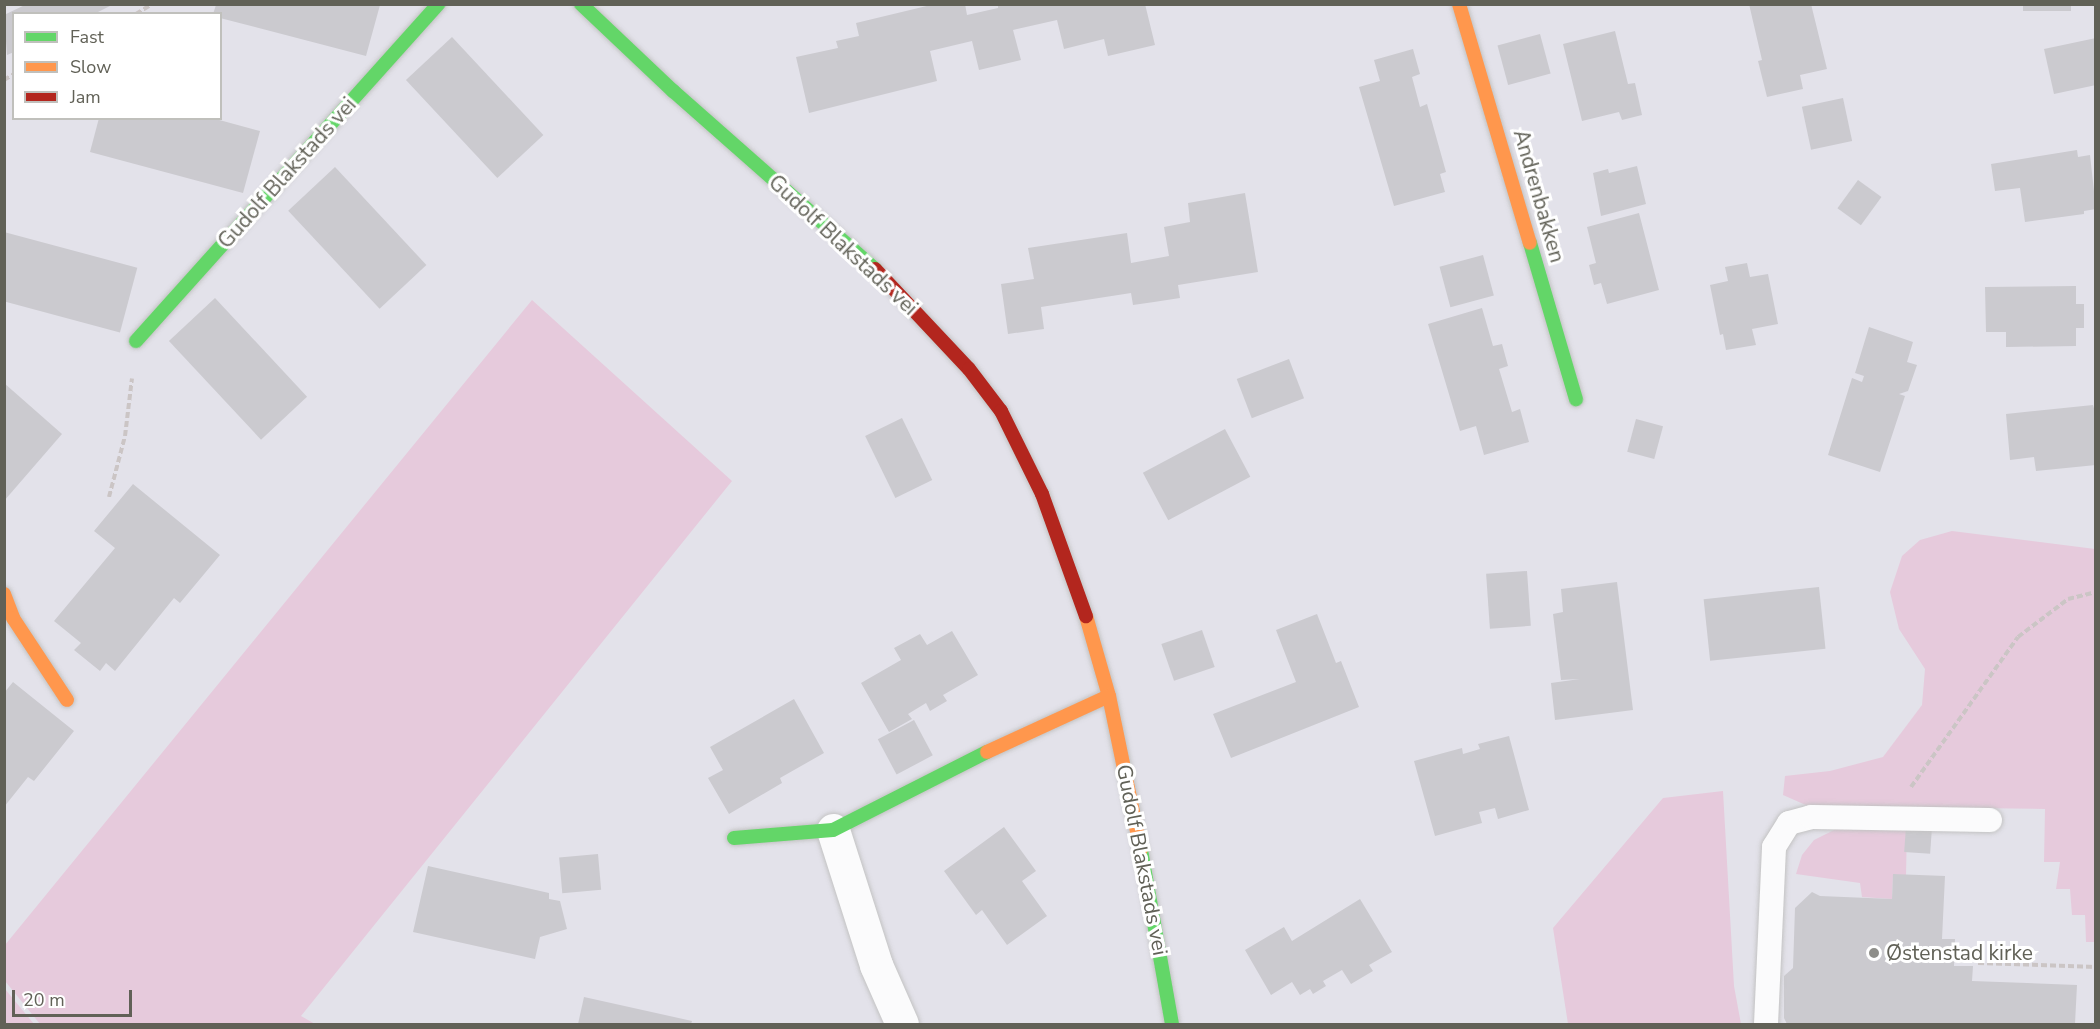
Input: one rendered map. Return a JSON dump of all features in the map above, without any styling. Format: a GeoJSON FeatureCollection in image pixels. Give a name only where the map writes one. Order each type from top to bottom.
{"type":"FeatureCollection","features":[{"type":"Feature","properties":{"kind":"street","name":"Gudolf Blakstads vei"},"geometry":{"type":"LineString","coordinates":[[136,342],[438,4]]}},
{"type":"Feature","properties":{"kind":"street","name":"Gudolf Blakstads vei"},"geometry":{"type":"LineString","coordinates":[[581,4],[673,91],[882,275],[969,369],[1001,411],[1046,505],[1076,583],[1108,696],[1130,790],[1172,1024]]}},
{"type":"Feature","properties":{"kind":"street","name":"Andrenbakken"},"geometry":{"type":"LineString","coordinates":[[1459,4],[1576,399]]}},
{"type":"Feature","properties":{"kind":"street"},"geometry":{"type":"LineString","coordinates":[[4,594],[13,618],[67,700]]}},
{"type":"Feature","properties":{"kind":"street"},"geometry":{"type":"LineString","coordinates":[[734,838],[833,830],[1011,740],[1108,696]]}},
{"type":"Feature","properties":{"kind":"street"},"geometry":{"type":"LineString","coordinates":[[833,830],[876,966],[902,1024]]}},
{"type":"Feature","properties":{"kind":"lane"},"geometry":{"type":"LineString","coordinates":[[1766,1024],[1774,847],[1789,823],[1811,817],[1890,816],[1990,820]]}},
{"type":"Feature","properties":{"kind":"path"},"geometry":{"type":"LineString","coordinates":[[139,12],[152,4]]}},
{"type":"Feature","properties":{"kind":"path"},"geometry":{"type":"LineString","coordinates":[[109,497],[124,436],[136,342]]}},
{"type":"Feature","properties":{"kind":"path"},"geometry":{"type":"LineString","coordinates":[[1890,816],[2018,637],[2068,599],[2096,592]]}},
{"type":"Feature","properties":{"kind":"path"},"geometry":{"type":"LineString","coordinates":[[1978,963],[2096,967]]}},
{"type":"Feature","properties":{"kind":"shaded area"},"geometry":{"type":"Polygon","coordinates":[[[532,300],[732,481],[301,1016],[315,1024],[40,1024],[5,981],[5,945],[532,300]]]}},
{"type":"Feature","properties":{"kind":"shaded area"},"geometry":{"type":"Polygon","coordinates":[[[1952,531],[2095,549],[2095,942],[2086,942],[2085,915],[2072,915],[2070,889],[2056,889],[2060,862],[2044,862],[2045,809],[1808,806],[1783,795],[1785,776],[1830,771],[1883,757],[1922,705],[1925,669],[1899,629],[1890,592],[1902,556],[1920,540],[1952,531]]]}},
{"type":"Feature","properties":{"kind":"shaded area"},"geometry":{"type":"Polygon","coordinates":[[[1723,791],[1734,986],[1741,1024],[1568,1024],[1553,928],[1663,798],[1723,791]]]}},
{"type":"Feature","properties":{"kind":"shaded area"},"geometry":{"type":"Polygon","coordinates":[[[1907,825],[1906,876],[1893,876],[1892,899],[1862,897],[1860,883],[1796,874],[1802,855],[1814,840],[1840,827],[1907,825]]]}},
{"type":"Feature","properties":{"kind":"shaded area"},"geometry":{"type":"Polygon","coordinates":[[[5,989],[34,1024],[5,1024],[5,989]]]}},
{"type":"Feature","properties":{"kind":"building"},"geometry":{"type":"Polygon","coordinates":[[[27,4],[114,4],[98,12],[12,12],[12,53],[7,55],[4,15],[27,4]]]}},
{"type":"Feature","properties":{"kind":"building"},"geometry":{"type":"Polygon","coordinates":[[[935,4],[965,4],[967,15],[998,8],[998,4],[1145,4],[1155,45],[1108,56],[1104,39],[1064,49],[1057,20],[1013,30],[1021,60],[979,70],[972,41],[930,51],[937,81],[809,113],[796,57],[838,48],[836,41],[859,36],[856,23],[935,4]]]}},
{"type":"Feature","properties":{"kind":"building"},"geometry":{"type":"Polygon","coordinates":[[[1749,4],[1811,4],[1827,69],[1800,75],[1803,89],[1767,97],[1758,61],[1762,60],[1749,4]]]}},
{"type":"Feature","properties":{"kind":"building"},"geometry":{"type":"Polygon","coordinates":[[[2023,4],[2071,4],[2071,11],[2023,11],[2023,4]]]}},
{"type":"Feature","properties":{"kind":"building"},"geometry":{"type":"Polygon","coordinates":[[[216,5],[380,5],[366,56],[222,19],[222,12],[214,12],[216,5]]]}},
{"type":"Feature","properties":{"kind":"building"},"geometry":{"type":"Polygon","coordinates":[[[1615,31],[1628,84],[1635,83],[1642,115],[1622,120],[1619,112],[1582,121],[1563,44],[1615,31]]]}},
{"type":"Feature","properties":{"kind":"building"},"geometry":{"type":"Polygon","coordinates":[[[1540,34],[1551,74],[1508,85],[1497,45],[1540,34]]]}},
{"type":"Feature","properties":{"kind":"building"},"geometry":{"type":"Polygon","coordinates":[[[452,37],[543,135],[497,178],[406,80],[452,37]]]}},
{"type":"Feature","properties":{"kind":"building"},"geometry":{"type":"Polygon","coordinates":[[[2096,38],[2096,85],[2054,94],[2044,49],[2096,38]]]}},
{"type":"Feature","properties":{"kind":"building"},"geometry":{"type":"Polygon","coordinates":[[[1413,49],[1420,74],[1412,77],[1420,107],[1427,104],[1446,172],[1440,174],[1445,192],[1394,206],[1359,87],[1380,81],[1374,60],[1413,49]]]}},
{"type":"Feature","properties":{"kind":"building"},"geometry":{"type":"Polygon","coordinates":[[[1843,98],[1852,141],[1811,150],[1802,107],[1843,98]]]}},
{"type":"Feature","properties":{"kind":"building"},"geometry":{"type":"Polygon","coordinates":[[[98,120],[219,120],[260,131],[243,193],[90,152],[98,120]]]}},
{"type":"Feature","properties":{"kind":"building"},"geometry":{"type":"Polygon","coordinates":[[[2077,150],[2078,157],[2090,155],[2096,209],[2084,211],[2084,214],[2025,222],[2020,188],[1995,191],[1991,164],[2077,150]]]}},
{"type":"Feature","properties":{"kind":"building"},"geometry":{"type":"Polygon","coordinates":[[[1637,166],[1646,204],[1601,216],[1593,173],[1608,169],[1609,173],[1637,166]]]}},
{"type":"Feature","properties":{"kind":"building"},"geometry":{"type":"Polygon","coordinates":[[[335,167],[426,265],[380,309],[288,211],[335,167]]]}},
{"type":"Feature","properties":{"kind":"building"},"geometry":{"type":"Polygon","coordinates":[[[1858,180],[1881,197],[1861,225],[1837,208],[1858,180]]]}},
{"type":"Feature","properties":{"kind":"building"},"geometry":{"type":"Polygon","coordinates":[[[1245,193],[1258,272],[1178,285],[1180,298],[1133,305],[1131,293],[1041,307],[1044,329],[1008,334],[1001,284],[1034,279],[1028,248],[1127,233],[1131,263],[1169,256],[1164,227],[1190,222],[1188,203],[1245,193]]]}},
{"type":"Feature","properties":{"kind":"building"},"geometry":{"type":"Polygon","coordinates":[[[1639,213],[1659,290],[1607,304],[1601,283],[1594,285],[1589,265],[1596,263],[1587,227],[1639,213]]]}},
{"type":"Feature","properties":{"kind":"building"},"geometry":{"type":"Polygon","coordinates":[[[4,232],[137,268],[120,332],[4,301],[4,232]]]}},
{"type":"Feature","properties":{"kind":"building"},"geometry":{"type":"Polygon","coordinates":[[[1483,255],[1494,296],[1450,307],[1440,267],[1483,255]]]}},
{"type":"Feature","properties":{"kind":"building"},"geometry":{"type":"Polygon","coordinates":[[[1747,263],[1750,277],[1768,274],[1778,324],[1752,329],[1756,345],[1726,350],[1723,334],[1720,335],[1710,285],[1728,281],[1725,267],[1747,263]]]}},
{"type":"Feature","properties":{"kind":"building"},"geometry":{"type":"Polygon","coordinates":[[[2076,286],[2076,304],[2084,304],[2084,328],[2076,328],[2076,346],[2006,347],[2006,332],[1986,332],[1985,287],[2076,286]]]}},
{"type":"Feature","properties":{"kind":"building"},"geometry":{"type":"Polygon","coordinates":[[[215,298],[307,397],[261,440],[169,341],[215,298]]]}},
{"type":"Feature","properties":{"kind":"building"},"geometry":{"type":"Polygon","coordinates":[[[1482,308],[1493,346],[1502,344],[1508,366],[1499,369],[1512,412],[1520,409],[1529,442],[1484,455],[1476,426],[1460,431],[1428,324],[1482,308]]]}},
{"type":"Feature","properties":{"kind":"building"},"geometry":{"type":"Polygon","coordinates":[[[1869,327],[1913,342],[1907,362],[1917,365],[1908,391],[1899,394],[1905,396],[1880,472],[1828,455],[1852,378],[1862,382],[1864,376],[1855,373],[1869,327]]]}},
{"type":"Feature","properties":{"kind":"building"},"geometry":{"type":"Polygon","coordinates":[[[1289,359],[1304,398],[1252,418],[1237,379],[1289,359]]]}},
{"type":"Feature","properties":{"kind":"building"},"geometry":{"type":"Polygon","coordinates":[[[4,383],[62,434],[4,501],[4,383]]]}},
{"type":"Feature","properties":{"kind":"building"},"geometry":{"type":"Polygon","coordinates":[[[2093,405],[2096,415],[2096,465],[2036,471],[2034,457],[2010,460],[2006,414],[2093,405]]]}},
{"type":"Feature","properties":{"kind":"building"},"geometry":{"type":"Polygon","coordinates":[[[902,418],[932,480],[895,498],[865,436],[902,418]]]}},
{"type":"Feature","properties":{"kind":"building"},"geometry":{"type":"Polygon","coordinates":[[[1636,419],[1663,426],[1654,459],[1627,452],[1636,419]]]}},
{"type":"Feature","properties":{"kind":"building"},"geometry":{"type":"Polygon","coordinates":[[[1225,429],[1250,477],[1168,520],[1143,473],[1225,429]]]}},
{"type":"Feature","properties":{"kind":"building"},"geometry":{"type":"Polygon","coordinates":[[[133,484],[220,555],[180,603],[174,598],[115,671],[106,663],[100,671],[74,650],[81,643],[54,621],[115,548],[94,531],[133,484]]]}},
{"type":"Feature","properties":{"kind":"building"},"geometry":{"type":"Polygon","coordinates":[[[1527,571],[1531,626],[1490,629],[1486,574],[1527,571]]]}},
{"type":"Feature","properties":{"kind":"building"},"geometry":{"type":"Polygon","coordinates":[[[1617,582],[1633,710],[1555,720],[1551,683],[1580,679],[1561,680],[1553,614],[1563,612],[1561,589],[1617,582]]]}},
{"type":"Feature","properties":{"kind":"building"},"geometry":{"type":"Polygon","coordinates":[[[1819,587],[1825,649],[1710,661],[1704,599],[1819,587]]]}},
{"type":"Feature","properties":{"kind":"building"},"geometry":{"type":"Polygon","coordinates":[[[1317,614],[1336,663],[1341,661],[1359,707],[1231,758],[1213,714],[1296,682],[1276,630],[1317,614]]]}},
{"type":"Feature","properties":{"kind":"building"},"geometry":{"type":"Polygon","coordinates":[[[1202,630],[1215,667],[1174,681],[1161,644],[1202,630]]]}},
{"type":"Feature","properties":{"kind":"building"},"geometry":{"type":"Polygon","coordinates":[[[952,631],[978,675],[943,695],[947,701],[930,711],[926,703],[908,714],[912,719],[889,732],[861,683],[901,660],[894,648],[920,634],[927,645],[952,631]]]}},
{"type":"Feature","properties":{"kind":"building"},"geometry":{"type":"Polygon","coordinates":[[[13,682],[74,731],[34,781],[28,777],[4,807],[4,693],[13,682]]]}},
{"type":"Feature","properties":{"kind":"building"},"geometry":{"type":"Polygon","coordinates":[[[794,699],[824,753],[780,778],[782,783],[729,814],[708,778],[723,770],[710,747],[794,699]]]}},
{"type":"Feature","properties":{"kind":"building"},"geometry":{"type":"Polygon","coordinates":[[[914,720],[933,755],[897,775],[878,739],[914,720]]]}},
{"type":"Feature","properties":{"kind":"building"},"geometry":{"type":"Polygon","coordinates":[[[1509,736],[1529,810],[1498,819],[1495,808],[1479,812],[1482,823],[1435,836],[1414,761],[1462,748],[1463,754],[1480,749],[1478,744],[1509,736]]]}},
{"type":"Feature","properties":{"kind":"building"},"geometry":{"type":"Polygon","coordinates":[[[1906,826],[1932,828],[1930,854],[1904,852],[1906,826]]]}},
{"type":"Feature","properties":{"kind":"building"},"geometry":{"type":"Polygon","coordinates":[[[1004,827],[1036,871],[1022,881],[1047,916],[1007,945],[982,910],[976,915],[944,871],[1004,827]]]}},
{"type":"Feature","properties":{"kind":"building"},"geometry":{"type":"Polygon","coordinates":[[[598,854],[601,890],[562,893],[559,857],[598,854]]]}},
{"type":"Feature","properties":{"kind":"building"},"geometry":{"type":"Polygon","coordinates":[[[428,866],[549,893],[549,899],[560,901],[567,929],[540,937],[535,959],[413,932],[428,866]]]}},
{"type":"Feature","properties":{"kind":"building","name":"Østenstad kirke"},"geometry":{"type":"Polygon","coordinates":[[[1893,874],[1945,876],[1942,939],[1955,939],[1954,966],[1973,966],[1972,981],[2077,985],[2075,1024],[1787,1024],[1784,1018],[1784,976],[1793,968],[1795,908],[1812,892],[1820,896],[1892,899],[1893,874]]]}},
{"type":"Feature","properties":{"kind":"building"},"geometry":{"type":"Polygon","coordinates":[[[1360,899],[1392,952],[1369,965],[1373,971],[1351,984],[1342,970],[1323,981],[1326,986],[1313,994],[1310,989],[1300,995],[1292,982],[1271,995],[1245,950],[1284,927],[1292,941],[1360,899]]]}},
{"type":"Feature","properties":{"kind":"building"},"geometry":{"type":"Polygon","coordinates":[[[584,997],[692,1021],[691,1024],[578,1024],[584,997]]]}},
{"type":"Feature","properties":{"kind":"traffic: fast"},"geometry":{"type":"LineString","coordinates":[[136,341],[438,4]]}},
{"type":"Feature","properties":{"kind":"traffic: fast"},"geometry":{"type":"LineString","coordinates":[[581,4],[673,91],[875,269]]}},
{"type":"Feature","properties":{"kind":"traffic: fast"},"geometry":{"type":"LineString","coordinates":[[1530,243],[1576,399]]}},
{"type":"Feature","properties":{"kind":"traffic: fast"},"geometry":{"type":"LineString","coordinates":[[734,838],[833,830],[987,752]]}},
{"type":"Feature","properties":{"kind":"traffic: fast"},"geometry":{"type":"LineString","coordinates":[[1141,850],[1172,1024]]}},
{"type":"Feature","properties":{"kind":"traffic: slow"},"geometry":{"type":"LineString","coordinates":[[1459,4],[1530,243]]}},
{"type":"Feature","properties":{"kind":"traffic: slow"},"geometry":{"type":"LineString","coordinates":[[4,594],[13,618],[67,700]]}},
{"type":"Feature","properties":{"kind":"traffic: slow"},"geometry":{"type":"LineString","coordinates":[[1086,616],[1109,696],[1141,850]]}},
{"type":"Feature","properties":{"kind":"traffic: slow"},"geometry":{"type":"LineString","coordinates":[[987,752],[1109,696]]}},
{"type":"Feature","properties":{"kind":"traffic: jam"},"geometry":{"type":"LineString","coordinates":[[875,269],[969,369],[1001,411],[1042,494],[1086,616]]}},
{"type":"Feature","properties":{"kind":"place","name":"Østenstad kirke"},"geometry":{"type":"Point","coordinates":[1874,953]}}]}
